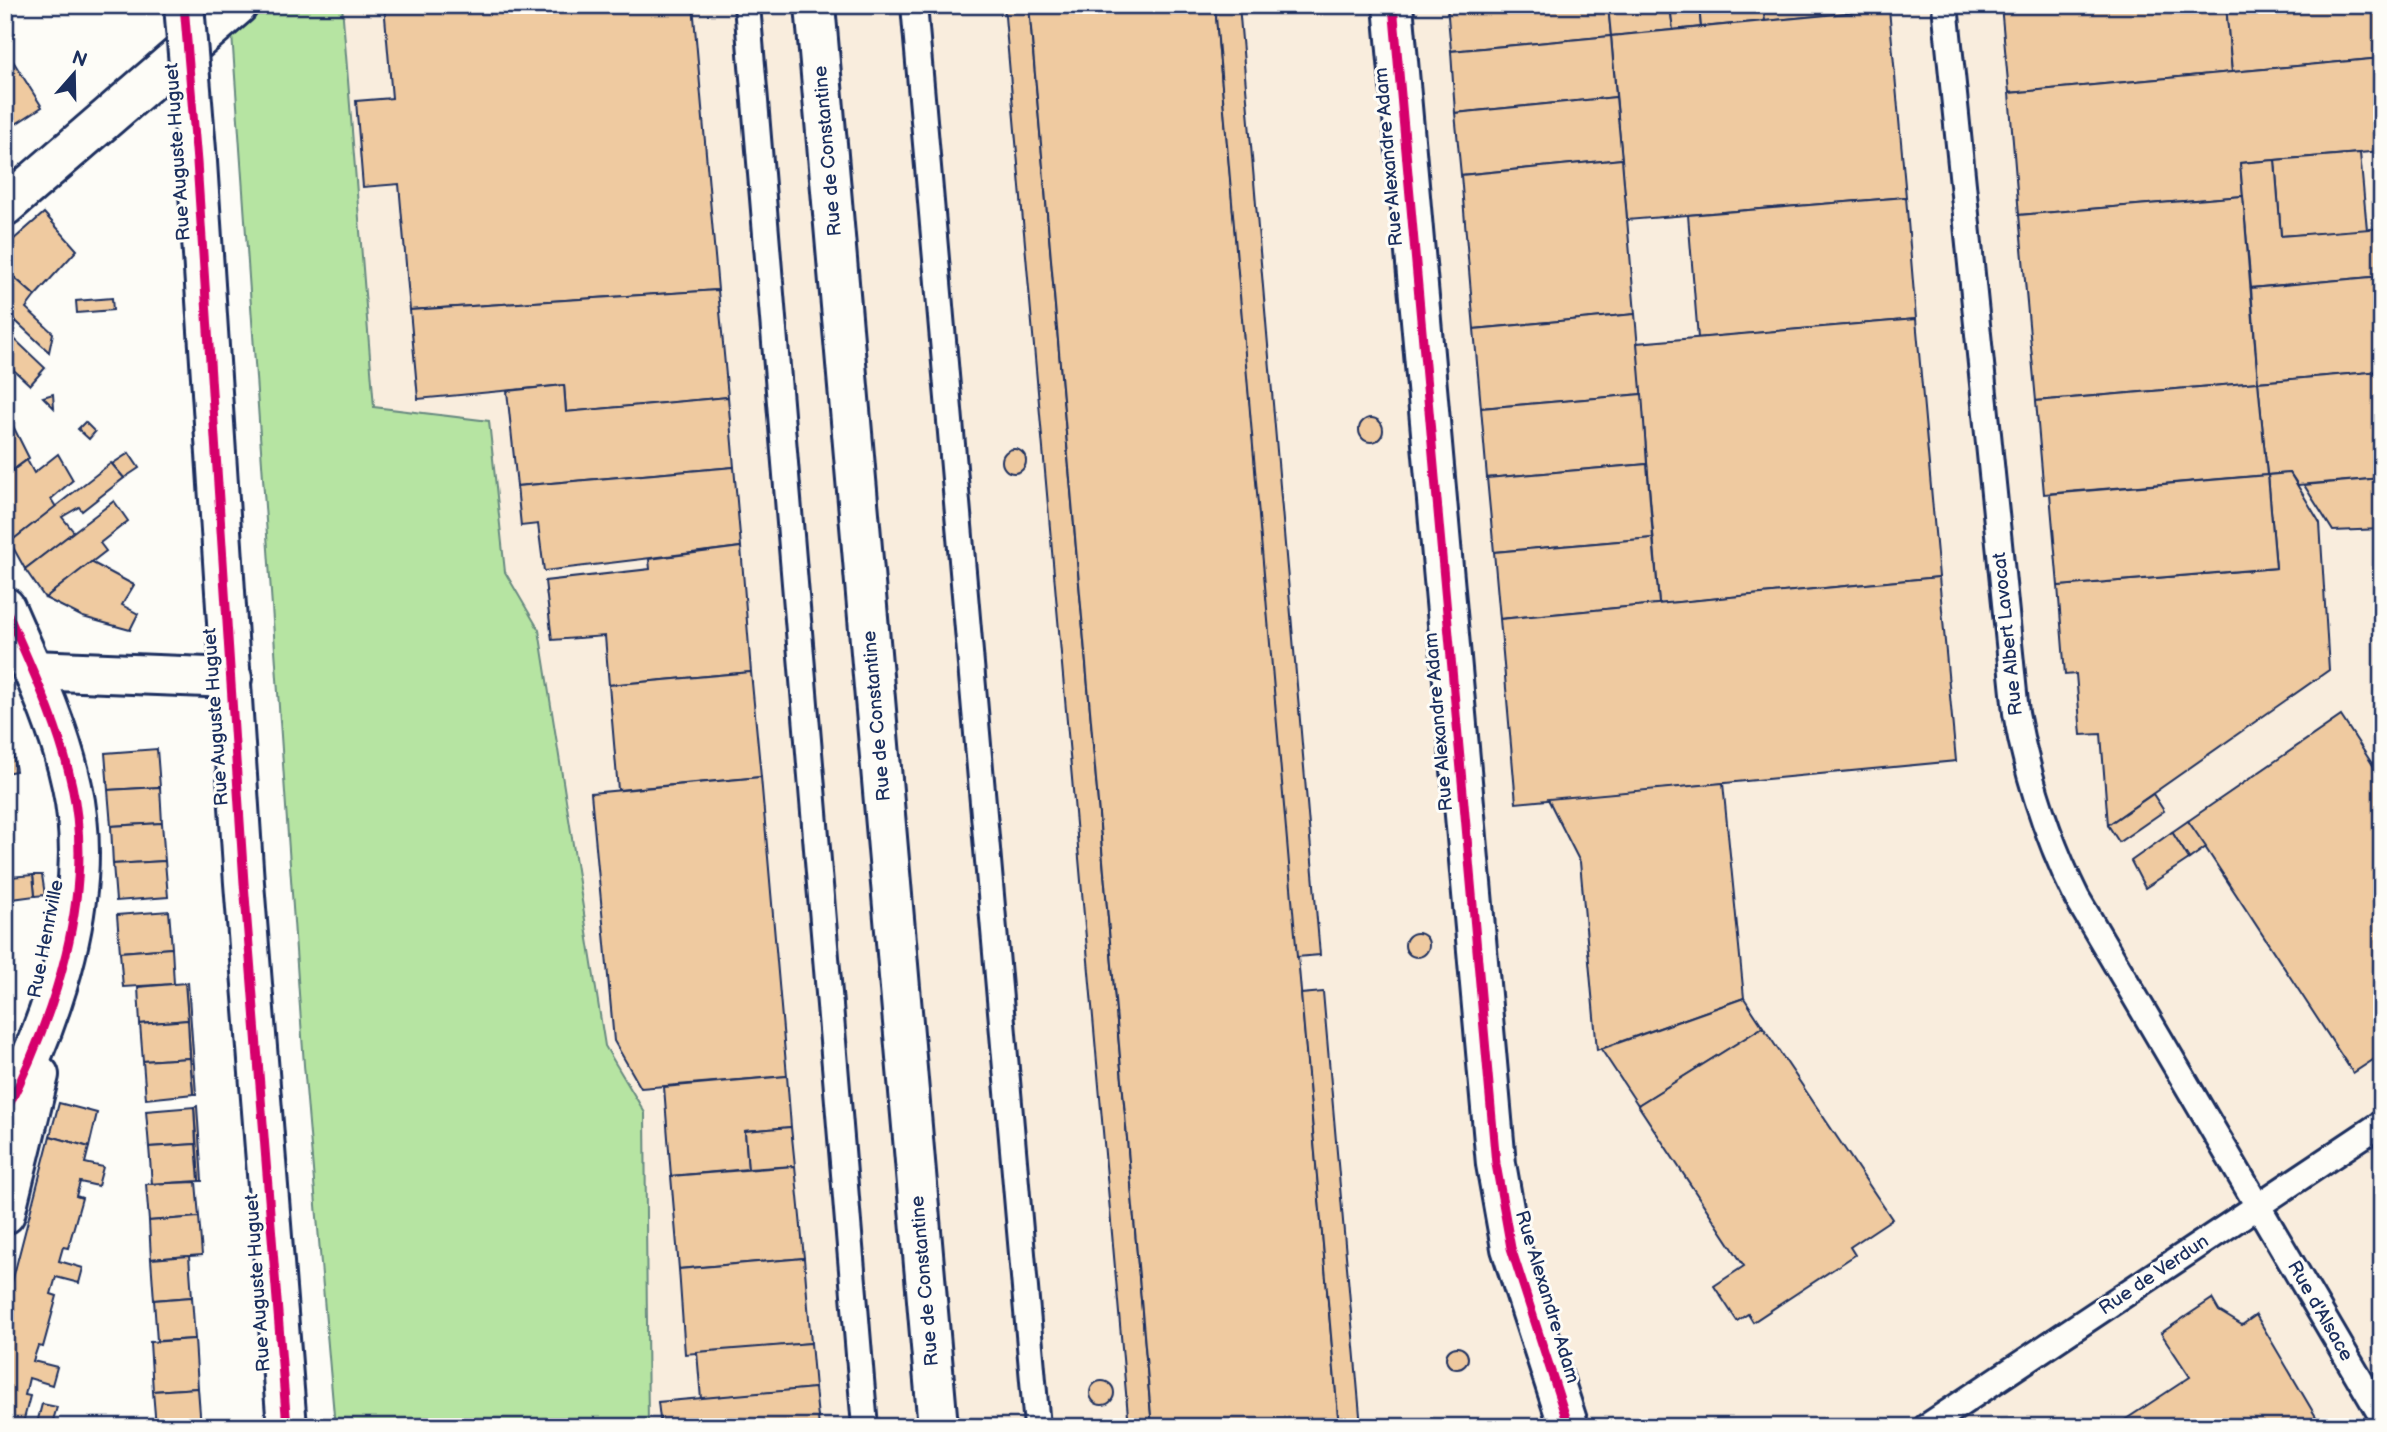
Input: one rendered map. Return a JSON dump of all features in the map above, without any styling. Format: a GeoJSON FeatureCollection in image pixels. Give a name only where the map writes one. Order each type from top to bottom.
{"type":"FeatureCollection","features":[{"type":"Feature","properties":{"kind":"main road","name":"Rue Auguste Huguet"},"geometry":{"type":"LineString","coordinates":[[184,5],[197,162],[244,883],[287,1427]]}},
{"type":"Feature","properties":{"kind":"main road"},"geometry":{"type":"LineString","coordinates":[[5,206],[238,5]]}},
{"type":"Feature","properties":{"kind":"main road","name":"Rue de Constantine"},"geometry":{"type":"LineString","coordinates":[[815,5],[938,1427]]}},
{"type":"Feature","properties":{"kind":"main road","name":"Rue Alexandre Adam"},"geometry":{"type":"LineString","coordinates":[[1393,5],[1496,1164],[1511,1248],[1569,1427]]}},
{"type":"Feature","properties":{"kind":"main road","name":"Rue Henriville"},"geometry":{"type":"LineString","coordinates":[[5,607],[55,726],[73,787],[77,837],[77,866],[70,927],[46,1025],[5,1113]]}},
{"type":"Feature","properties":{"kind":"main road"},"geometry":{"type":"LineString","coordinates":[[32,670],[232,678]]}},
{"type":"Feature","properties":{"kind":"main road"},"geometry":{"type":"LineString","coordinates":[[5,1214],[31,1120],[46,1025]]}},
{"type":"Feature","properties":{"kind":"lane"},"geometry":{"type":"LineString","coordinates":[[747,5],[865,1427]]}},
{"type":"Feature","properties":{"kind":"lane"},"geometry":{"type":"LineString","coordinates":[[914,5],[1037,1427]]}},
{"type":"Feature","properties":{"kind":"lane","name":"Rue Albert Lavocat"},"geometry":{"type":"LineString","coordinates":[[1945,5],[2016,713],[2023,755],[2050,842],[2077,898],[2259,1205]]}},
{"type":"Feature","properties":{"kind":"lane","name":"Rue de Verdun"},"geometry":{"type":"LineString","coordinates":[[1926,1427],[2382,1124]]}},
{"type":"Feature","properties":{"kind":"lane","name":"Rue d'Alsace"},"geometry":{"type":"LineString","coordinates":[[2259,1205],[2382,1417]]}},
{"type":"Feature","properties":{"kind":"shaded area"},"geometry":{"type":"Polygon","coordinates":[[[342,5],[2382,5],[2382,1427],[648,1427],[645,1113],[605,1046],[539,630],[505,572],[489,421],[374,408],[342,5]]]}},
{"type":"Feature","properties":{"kind":"green space"},"geometry":{"type":"Polygon","coordinates":[[[230,5],[342,5],[374,407],[489,421],[505,572],[539,630],[605,1046],[645,1113],[648,1427],[335,1427],[304,1065],[230,5]]]}},
{"type":"Feature","properties":{"kind":"building"},"geometry":{"type":"Polygon","coordinates":[[[384,5],[693,5],[718,290],[410,310],[399,184],[363,187],[356,101],[392,98],[384,5]]]}},
{"type":"Feature","properties":{"kind":"building"},"geometry":{"type":"Polygon","coordinates":[[[1004,5],[1029,5],[1152,1427],[1129,1427],[1004,5]]]}},
{"type":"Feature","properties":{"kind":"building"},"geometry":{"type":"Polygon","coordinates":[[[1029,5],[1215,5],[1339,1427],[1152,1427],[1029,5]]]}},
{"type":"Feature","properties":{"kind":"building"},"geometry":{"type":"Polygon","coordinates":[[[1215,5],[1239,5],[1320,955],[1297,957],[1215,5]]]}},
{"type":"Feature","properties":{"kind":"building"},"geometry":{"type":"Polygon","coordinates":[[[1447,5],[1608,5],[1611,36],[1451,51],[1447,5]]]}},
{"type":"Feature","properties":{"kind":"building"},"geometry":{"type":"Polygon","coordinates":[[[1608,5],[1670,5],[1673,30],[1611,36],[1608,5]]]}},
{"type":"Feature","properties":{"kind":"building"},"geometry":{"type":"Polygon","coordinates":[[[1670,5],[1699,5],[1701,27],[1673,30],[1670,5]]]}},
{"type":"Feature","properties":{"kind":"building"},"geometry":{"type":"Polygon","coordinates":[[[1699,5],[1763,5],[1765,21],[1701,27],[1699,5]]]}},
{"type":"Feature","properties":{"kind":"building"},"geometry":{"type":"Polygon","coordinates":[[[1763,5],[1889,5],[1889,9],[1765,21],[1763,5]]]}},
{"type":"Feature","properties":{"kind":"building"},"geometry":{"type":"Polygon","coordinates":[[[2001,5],[2226,5],[2232,72],[2009,93],[2001,5]]]}},
{"type":"Feature","properties":{"kind":"building"},"geometry":{"type":"Polygon","coordinates":[[[2226,5],[2382,5],[2382,58],[2232,72],[2226,5]]]}},
{"type":"Feature","properties":{"kind":"building"},"geometry":{"type":"Polygon","coordinates":[[[1889,9],[1906,197],[1627,220],[1611,36],[1889,9]]]}},
{"type":"Feature","properties":{"kind":"building"},"geometry":{"type":"Polygon","coordinates":[[[1611,36],[1616,97],[1455,113],[1451,51],[1611,36]]]}},
{"type":"Feature","properties":{"kind":"building"},"geometry":{"type":"Polygon","coordinates":[[[2382,58],[2382,151],[2240,163],[2243,196],[2019,215],[2009,93],[2382,58]]]}},
{"type":"Feature","properties":{"kind":"building"},"geometry":{"type":"Polygon","coordinates":[[[13,61],[42,107],[5,131],[5,66],[13,61]]]}},
{"type":"Feature","properties":{"kind":"building"},"geometry":{"type":"Polygon","coordinates":[[[1616,97],[1622,159],[1461,175],[1455,113],[1616,97]]]}},
{"type":"Feature","properties":{"kind":"building"},"geometry":{"type":"Polygon","coordinates":[[[2360,153],[2367,230],[2281,236],[2275,160],[2360,153]]]}},
{"type":"Feature","properties":{"kind":"building"},"geometry":{"type":"Polygon","coordinates":[[[1622,159],[1635,314],[1474,329],[1461,175],[1622,159]]]}},
{"type":"Feature","properties":{"kind":"building"},"geometry":{"type":"Polygon","coordinates":[[[2275,160],[2281,236],[2382,228],[2382,276],[2251,288],[2240,163],[2275,160]]]}},
{"type":"Feature","properties":{"kind":"building"},"geometry":{"type":"Polygon","coordinates":[[[2243,196],[2258,382],[2036,401],[2019,215],[2243,196]]]}},
{"type":"Feature","properties":{"kind":"building"},"geometry":{"type":"Polygon","coordinates":[[[1906,197],[1916,319],[1698,338],[1688,215],[1906,197]]]}},
{"type":"Feature","properties":{"kind":"building"},"geometry":{"type":"Polygon","coordinates":[[[44,213],[77,250],[35,296],[5,269],[5,247],[44,213]]]}},
{"type":"Feature","properties":{"kind":"building"},"geometry":{"type":"Polygon","coordinates":[[[5,269],[35,296],[26,308],[53,333],[49,352],[5,311],[5,269]]]}},
{"type":"Feature","properties":{"kind":"building"},"geometry":{"type":"Polygon","coordinates":[[[2382,276],[2382,371],[2258,382],[2251,288],[2382,276]]]}},
{"type":"Feature","properties":{"kind":"building"},"geometry":{"type":"Polygon","coordinates":[[[718,290],[728,397],[566,412],[564,385],[418,399],[410,310],[718,290]]]}},
{"type":"Feature","properties":{"kind":"building"},"geometry":{"type":"Polygon","coordinates":[[[112,298],[113,310],[77,313],[76,301],[112,298]]]}},
{"type":"Feature","properties":{"kind":"building"},"geometry":{"type":"Polygon","coordinates":[[[5,311],[16,321],[7,332],[45,368],[30,385],[5,362],[5,311]]]}},
{"type":"Feature","properties":{"kind":"building"},"geometry":{"type":"Polygon","coordinates":[[[1635,314],[1642,394],[1481,408],[1474,329],[1635,314]]]}},
{"type":"Feature","properties":{"kind":"building"},"geometry":{"type":"Polygon","coordinates":[[[1916,319],[1939,577],[1659,604],[1637,343],[1916,319]]]}},
{"type":"Feature","properties":{"kind":"building"},"geometry":{"type":"Polygon","coordinates":[[[2382,371],[2382,478],[2298,485],[2290,473],[2267,475],[2258,382],[2382,371]]]}},
{"type":"Feature","properties":{"kind":"building"},"geometry":{"type":"Polygon","coordinates":[[[2258,382],[2267,475],[2044,494],[2036,401],[2258,382]]]}},
{"type":"Feature","properties":{"kind":"building"},"geometry":{"type":"Polygon","coordinates":[[[564,385],[566,412],[728,397],[734,467],[517,486],[507,391],[564,385]]]}},
{"type":"Feature","properties":{"kind":"building"},"geometry":{"type":"Polygon","coordinates":[[[53,394],[54,408],[43,397],[53,394]]]}},
{"type":"Feature","properties":{"kind":"building"},"geometry":{"type":"Polygon","coordinates":[[[1642,394],[1647,464],[1487,478],[1481,408],[1642,394]]]}},
{"type":"Feature","properties":{"kind":"building"},"geometry":{"type":"Polygon","coordinates":[[[1371,418],[1382,425],[1383,430],[1376,441],[1371,442],[1360,435],[1359,430],[1366,419],[1371,418]]]}},
{"type":"Feature","properties":{"kind":"building"},"geometry":{"type":"Polygon","coordinates":[[[10,420],[29,458],[5,476],[5,423],[10,420]]]}},
{"type":"Feature","properties":{"kind":"building"},"geometry":{"type":"Polygon","coordinates":[[[85,422],[95,432],[89,439],[78,429],[85,422]]]}},
{"type":"Feature","properties":{"kind":"building"},"geometry":{"type":"Polygon","coordinates":[[[1014,449],[1022,453],[1026,461],[1022,469],[1014,473],[1006,469],[1002,461],[1006,453],[1014,449]]]}},
{"type":"Feature","properties":{"kind":"building"},"geometry":{"type":"Polygon","coordinates":[[[129,453],[139,468],[124,478],[112,464],[129,453]]]}},
{"type":"Feature","properties":{"kind":"building"},"geometry":{"type":"Polygon","coordinates":[[[58,454],[73,480],[51,499],[56,507],[10,542],[5,532],[5,476],[27,460],[34,473],[58,454]]]}},
{"type":"Feature","properties":{"kind":"building"},"geometry":{"type":"Polygon","coordinates":[[[111,463],[124,478],[82,511],[79,507],[62,517],[74,532],[25,569],[10,542],[111,463]]]}},
{"type":"Feature","properties":{"kind":"building"},"geometry":{"type":"Polygon","coordinates":[[[1647,464],[1653,538],[1494,552],[1487,478],[1647,464]]]}},
{"type":"Feature","properties":{"kind":"building"},"geometry":{"type":"Polygon","coordinates":[[[734,467],[741,547],[544,571],[538,524],[521,526],[517,486],[734,467]]]}},
{"type":"Feature","properties":{"kind":"building"},"geometry":{"type":"Polygon","coordinates":[[[2290,473],[2320,523],[2329,670],[2108,825],[2101,734],[2081,735],[2076,674],[2065,675],[2058,586],[2276,568],[2268,475],[2290,473]]]}},
{"type":"Feature","properties":{"kind":"building"},"geometry":{"type":"Polygon","coordinates":[[[2268,475],[2276,568],[2058,586],[2050,494],[2268,475]]]}},
{"type":"Feature","properties":{"kind":"building"},"geometry":{"type":"Polygon","coordinates":[[[2382,478],[2382,529],[2333,531],[2304,485],[2382,478]]]}},
{"type":"Feature","properties":{"kind":"building"},"geometry":{"type":"Polygon","coordinates":[[[114,501],[128,521],[100,543],[106,551],[45,598],[25,569],[114,501]]]}},
{"type":"Feature","properties":{"kind":"building"},"geometry":{"type":"Polygon","coordinates":[[[1653,538],[1659,604],[1500,619],[1494,552],[1653,538]]]}},
{"type":"Feature","properties":{"kind":"building"},"geometry":{"type":"Polygon","coordinates":[[[741,547],[751,672],[609,685],[605,636],[552,640],[545,581],[650,569],[649,559],[741,547]]]}},
{"type":"Feature","properties":{"kind":"building"},"geometry":{"type":"Polygon","coordinates":[[[91,562],[134,585],[122,605],[138,614],[130,630],[83,617],[45,598],[91,562]]]}},
{"type":"Feature","properties":{"kind":"building"},"geometry":{"type":"Polygon","coordinates":[[[1939,577],[1956,761],[1516,803],[1500,619],[1939,577]]]}},
{"type":"Feature","properties":{"kind":"building"},"geometry":{"type":"Polygon","coordinates":[[[751,672],[761,777],[618,790],[609,685],[751,672]]]}},
{"type":"Feature","properties":{"kind":"building"},"geometry":{"type":"Polygon","coordinates":[[[2341,716],[2382,779],[2382,1054],[2353,1073],[2188,821],[2341,716]]]}},
{"type":"Feature","properties":{"kind":"building"},"geometry":{"type":"Polygon","coordinates":[[[10,737],[16,771],[5,773],[5,738],[10,737]]]}},
{"type":"Feature","properties":{"kind":"building"},"geometry":{"type":"Polygon","coordinates":[[[157,749],[160,787],[108,790],[105,753],[157,749]]]}},
{"type":"Feature","properties":{"kind":"building"},"geometry":{"type":"Polygon","coordinates":[[[2382,758],[2382,779],[2372,763],[2382,758]]]}},
{"type":"Feature","properties":{"kind":"building"},"geometry":{"type":"Polygon","coordinates":[[[761,777],[787,1076],[641,1088],[614,1041],[591,793],[761,777]]]}},
{"type":"Feature","properties":{"kind":"building"},"geometry":{"type":"Polygon","coordinates":[[[1723,783],[1744,998],[1597,1050],[1580,862],[1548,799],[1723,783]]]}},
{"type":"Feature","properties":{"kind":"building"},"geometry":{"type":"Polygon","coordinates":[[[160,787],[162,823],[111,826],[108,790],[160,787]]]}},
{"type":"Feature","properties":{"kind":"building"},"geometry":{"type":"Polygon","coordinates":[[[2153,794],[2164,811],[2119,842],[2108,825],[2153,794]]]}},
{"type":"Feature","properties":{"kind":"building"},"geometry":{"type":"Polygon","coordinates":[[[2188,821],[2206,847],[2189,859],[2172,832],[2188,821]]]}},
{"type":"Feature","properties":{"kind":"building"},"geometry":{"type":"Polygon","coordinates":[[[162,823],[165,861],[113,864],[111,826],[162,823]]]}},
{"type":"Feature","properties":{"kind":"building"},"geometry":{"type":"Polygon","coordinates":[[[2172,832],[2189,859],[2145,888],[2131,861],[2172,832]]]}},
{"type":"Feature","properties":{"kind":"building"},"geometry":{"type":"Polygon","coordinates":[[[165,861],[168,897],[116,901],[113,864],[165,861]]]}},
{"type":"Feature","properties":{"kind":"building"},"geometry":{"type":"Polygon","coordinates":[[[33,875],[42,875],[45,895],[35,896],[33,875]]]}},
{"type":"Feature","properties":{"kind":"building"},"geometry":{"type":"Polygon","coordinates":[[[33,875],[35,896],[12,899],[10,877],[33,875]]]}},
{"type":"Feature","properties":{"kind":"building"},"geometry":{"type":"Polygon","coordinates":[[[5,911],[13,915],[5,944],[5,911]]]}},
{"type":"Feature","properties":{"kind":"building"},"geometry":{"type":"Polygon","coordinates":[[[169,911],[172,948],[120,952],[117,915],[169,911]]]}},
{"type":"Feature","properties":{"kind":"building"},"geometry":{"type":"Polygon","coordinates":[[[1417,933],[1428,940],[1429,945],[1422,956],[1417,957],[1406,950],[1405,945],[1412,934],[1417,933]]]}},
{"type":"Feature","properties":{"kind":"building"},"geometry":{"type":"Polygon","coordinates":[[[172,948],[174,984],[123,987],[120,952],[172,948]]]}},
{"type":"Feature","properties":{"kind":"building"},"geometry":{"type":"Polygon","coordinates":[[[188,982],[196,1094],[193,1094],[185,983],[188,982]]]}},
{"type":"Feature","properties":{"kind":"building"},"geometry":{"type":"Polygon","coordinates":[[[185,983],[188,1020],[140,1024],[138,987],[185,983]]]}},
{"type":"Feature","properties":{"kind":"building"},"geometry":{"type":"Polygon","coordinates":[[[1323,992],[1361,1427],[1339,1427],[1301,994],[1323,992]]]}},
{"type":"Feature","properties":{"kind":"building"},"geometry":{"type":"Polygon","coordinates":[[[1744,998],[1763,1027],[1638,1105],[1601,1049],[1744,998]]]}},
{"type":"Feature","properties":{"kind":"building"},"geometry":{"type":"Polygon","coordinates":[[[188,1020],[190,1058],[143,1061],[140,1024],[188,1020]]]}},
{"type":"Feature","properties":{"kind":"building"},"geometry":{"type":"Polygon","coordinates":[[[1763,1027],[1892,1219],[1850,1247],[1855,1255],[1753,1322],[1748,1314],[1737,1321],[1714,1286],[1744,1266],[1638,1105],[1763,1027]]]}},
{"type":"Feature","properties":{"kind":"building"},"geometry":{"type":"Polygon","coordinates":[[[190,1058],[193,1094],[146,1099],[143,1061],[190,1058]]]}},
{"type":"Feature","properties":{"kind":"building"},"geometry":{"type":"Polygon","coordinates":[[[787,1076],[791,1127],[745,1131],[748,1169],[671,1176],[664,1087],[787,1076]]]}},
{"type":"Feature","properties":{"kind":"building"},"geometry":{"type":"Polygon","coordinates":[[[59,1103],[97,1113],[89,1147],[50,1136],[59,1103]]]}},
{"type":"Feature","properties":{"kind":"building"},"geometry":{"type":"Polygon","coordinates":[[[197,1106],[202,1181],[199,1181],[194,1107],[197,1106]]]}},
{"type":"Feature","properties":{"kind":"building"},"geometry":{"type":"Polygon","coordinates":[[[194,1107],[196,1144],[149,1147],[146,1111],[194,1107]]]}},
{"type":"Feature","properties":{"kind":"building"},"geometry":{"type":"Polygon","coordinates":[[[791,1127],[795,1166],[748,1169],[745,1131],[791,1127]]]}},
{"type":"Feature","properties":{"kind":"building"},"geometry":{"type":"Polygon","coordinates":[[[50,1136],[89,1147],[85,1163],[103,1167],[98,1186],[80,1182],[76,1196],[82,1198],[68,1248],[63,1247],[59,1261],[83,1268],[79,1283],[56,1277],[51,1294],[57,1296],[43,1347],[38,1346],[33,1361],[57,1367],[52,1385],[29,1378],[25,1395],[30,1396],[22,1427],[5,1427],[5,1309],[50,1136]]]}},
{"type":"Feature","properties":{"kind":"building"},"geometry":{"type":"Polygon","coordinates":[[[196,1144],[199,1181],[152,1184],[149,1147],[196,1144]]]}},
{"type":"Feature","properties":{"kind":"building"},"geometry":{"type":"Polygon","coordinates":[[[795,1166],[804,1258],[679,1269],[671,1176],[795,1166]]]}},
{"type":"Feature","properties":{"kind":"building"},"geometry":{"type":"Polygon","coordinates":[[[196,1182],[199,1217],[149,1221],[146,1184],[196,1182]]]}},
{"type":"Feature","properties":{"kind":"building"},"geometry":{"type":"Polygon","coordinates":[[[199,1217],[202,1255],[151,1259],[149,1221],[199,1217]]]}},
{"type":"Feature","properties":{"kind":"building"},"geometry":{"type":"Polygon","coordinates":[[[189,1256],[192,1297],[154,1300],[151,1259],[189,1256]]]}},
{"type":"Feature","properties":{"kind":"building"},"geometry":{"type":"Polygon","coordinates":[[[804,1258],[811,1343],[685,1354],[679,1269],[804,1258]]]}},
{"type":"Feature","properties":{"kind":"building"},"geometry":{"type":"Polygon","coordinates":[[[192,1297],[195,1339],[157,1341],[154,1300],[192,1297]]]}},
{"type":"Feature","properties":{"kind":"building"},"geometry":{"type":"Polygon","coordinates":[[[2212,1299],[2219,1311],[2242,1325],[2256,1315],[2322,1427],[2114,1427],[2190,1377],[2161,1333],[2212,1299]]]}},
{"type":"Feature","properties":{"kind":"building"},"geometry":{"type":"Polygon","coordinates":[[[195,1339],[198,1388],[153,1391],[150,1342],[195,1339]]]}},
{"type":"Feature","properties":{"kind":"building"},"geometry":{"type":"Polygon","coordinates":[[[811,1343],[815,1388],[701,1399],[697,1352],[811,1343]]]}},
{"type":"Feature","properties":{"kind":"building"},"geometry":{"type":"Polygon","coordinates":[[[1453,1347],[1461,1347],[1468,1354],[1468,1362],[1461,1369],[1453,1369],[1446,1362],[1446,1354],[1453,1347]]]}},
{"type":"Feature","properties":{"kind":"building"},"geometry":{"type":"Polygon","coordinates":[[[1102,1381],[1110,1385],[1114,1393],[1110,1401],[1102,1405],[1094,1401],[1090,1393],[1094,1385],[1102,1381]]]}},
{"type":"Feature","properties":{"kind":"building"},"geometry":{"type":"Polygon","coordinates":[[[198,1388],[201,1427],[156,1427],[153,1391],[198,1388]]]}},
{"type":"Feature","properties":{"kind":"building"},"geometry":{"type":"Polygon","coordinates":[[[815,1388],[819,1427],[661,1427],[658,1402],[815,1388]]]}},
{"type":"Feature","properties":{"kind":"building"},"geometry":{"type":"Polygon","coordinates":[[[42,1404],[57,1407],[51,1427],[36,1427],[42,1404]]]}},
{"type":"Feature","properties":{"kind":"cycle path"},"geometry":{"type":"LineString","coordinates":[[184,5],[197,162],[244,883],[287,1427]]}},
{"type":"Feature","properties":{"kind":"cycle path"},"geometry":{"type":"LineString","coordinates":[[1393,5],[1496,1164],[1511,1248],[1569,1427]]}},
{"type":"Feature","properties":{"kind":"cycle path"},"geometry":{"type":"LineString","coordinates":[[5,607],[60,740],[72,786],[78,827],[79,870],[66,954],[54,996],[40,1037],[5,1113]]}}]}
